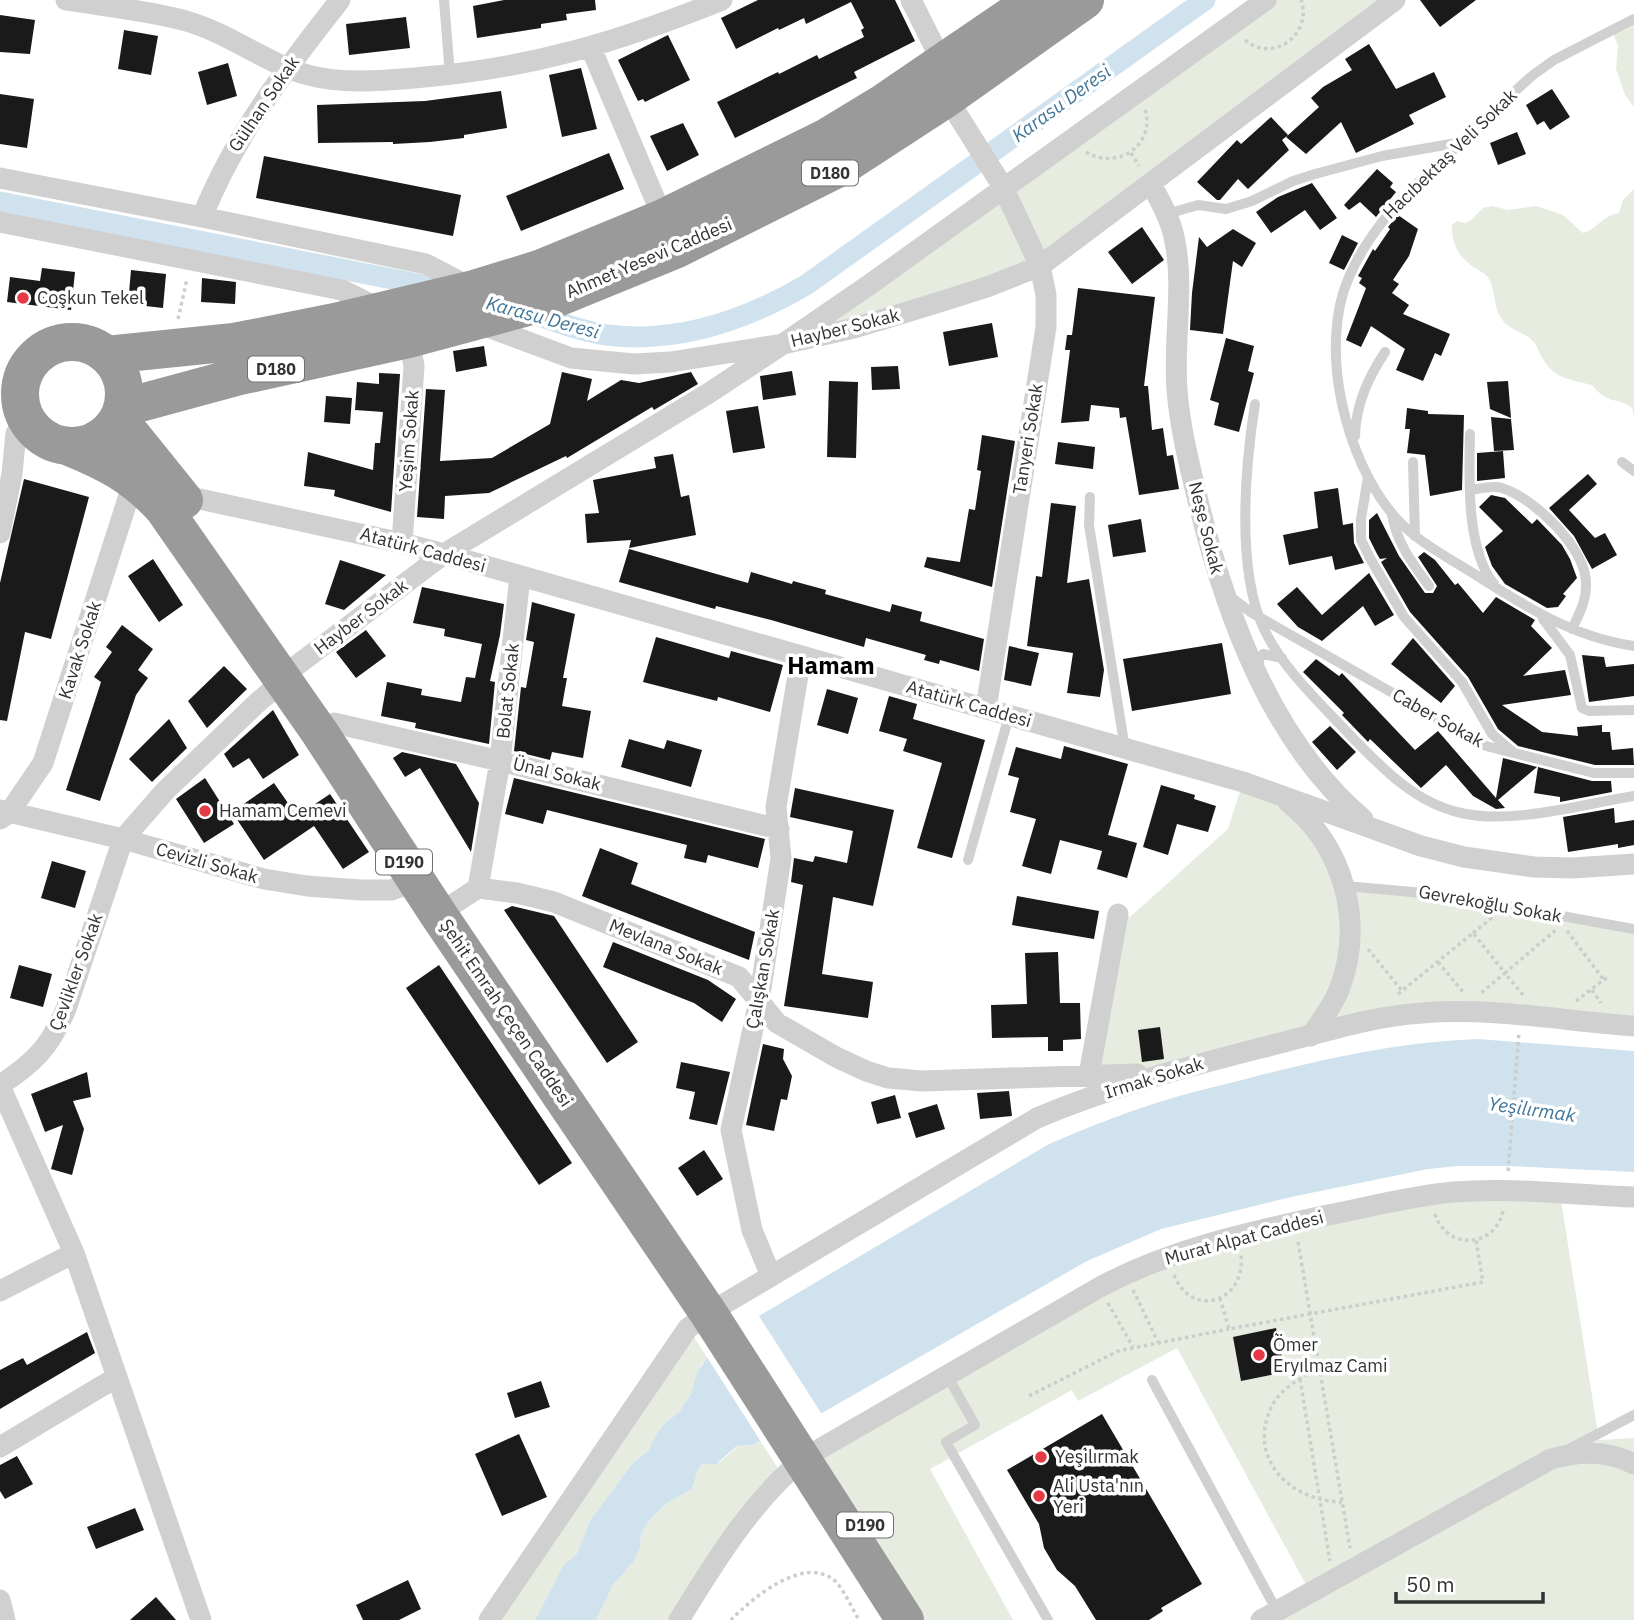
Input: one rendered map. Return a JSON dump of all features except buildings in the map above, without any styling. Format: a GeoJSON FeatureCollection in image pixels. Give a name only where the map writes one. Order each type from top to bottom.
{"type":"FeatureCollection","features":[{"type":"Feature","properties":{"kind":"highway","name":"Ahmet Yesevi Caddesi"},"geometry":{"type":"LineString","coordinates":[[486,296],[550,301],[675,250],[750,215],[841,167],[945,81],[1034,0]]}},
{"type":"Feature","properties":{"kind":"highway","name":"Ahmet Yesevi Caddesi"},"geometry":{"type":"LineString","coordinates":[[120,413],[486,296],[539,269],[663,218],[827,137],[883,103],[945,81],[1085,0]]}},
{"type":"Feature","properties":{"kind":"highway","name":"Ahmet Yesevi Caddesi"},"geometry":{"type":"LineString","coordinates":[[106,355],[407,322]]}},
{"type":"Feature","properties":{"kind":"highway"},"geometry":{"type":"LineString","coordinates":[[73,342],[95,347],[115,365],[121,378],[123,388],[120,413],[112,426],[97,440],[78,446],[33,437],[20,400],[25,370],[40,352],[50,346],[73,342]]}},
{"type":"Feature","properties":{"kind":"highway"},"geometry":{"type":"LineString","coordinates":[[0,356],[40,352]]}},
{"type":"Feature","properties":{"kind":"highway","name":"Şehit Emrah Çeçen Caddesi"},"geometry":{"type":"LineString","coordinates":[[120,413],[181,495],[417,881],[457,902]]}},
{"type":"Feature","properties":{"kind":"highway","name":"Şehit Emrah Çeçen Caddesi"},"geometry":{"type":"LineString","coordinates":[[33,437],[101,459],[134,480],[163,508],[290,673],[334,723],[457,902],[804,1444],[905,1620]]}},
{"type":"Feature","properties":{"kind":"highway","name":"D190"},"geometry":{"type":"LineString","coordinates":[[804,1444],[925,1620]]}},
{"type":"Feature","properties":{"kind":"street"},"geometry":{"type":"LineString","coordinates":[[66,0],[186,21],[310,76],[385,81],[450,75],[536,62],[652,29],[722,0]]}},
{"type":"Feature","properties":{"kind":"street","name":"Gülhan Sokak"},"geometry":{"type":"LineString","coordinates":[[202,217],[240,137],[287,68],[340,0]]}},
{"type":"Feature","properties":{"kind":"street","name":"Tanyeri Sokak"},"geometry":{"type":"LineString","coordinates":[[911,0],[972,139],[1000,182],[1040,266],[1046,295],[1046,327],[986,709]]}},
{"type":"Feature","properties":{"kind":"street"},"geometry":{"type":"LineString","coordinates":[[0,178],[426,264],[486,296],[571,358],[634,365],[671,362],[783,344],[869,285],[1000,182],[1074,137],[1266,0]]}},
{"type":"Feature","properties":{"kind":"street","name":"Hayber Sokak"},"geometry":{"type":"LineString","coordinates":[[123,839],[165,791],[290,673],[444,554],[709,393],[783,344],[854,328],[917,309],[987,287],[1040,266],[1395,0]]}},
{"type":"Feature","properties":{"kind":"street"},"geometry":{"type":"LineString","coordinates":[[592,48],[663,218]]}},
{"type":"Feature","properties":{"kind":"street","name":"Neşe Sokak"},"geometry":{"type":"LineString","coordinates":[[1151,184],[1167,214],[1174,237],[1177,259],[1176,359],[1181,418],[1197,496],[1220,582],[1259,675],[1290,737],[1343,802],[1375,830]]}},
{"type":"Feature","properties":{"kind":"street"},"geometry":{"type":"LineString","coordinates":[[0,222],[342,290],[407,322]]}},
{"type":"Feature","properties":{"kind":"street","name":"Yeşim Sokak"},"geometry":{"type":"LineString","coordinates":[[402,543],[414,366],[407,322]]}},
{"type":"Feature","properties":{"kind":"street"},"geometry":{"type":"LineString","coordinates":[[0,533],[12,474],[33,437]]}},
{"type":"Feature","properties":{"kind":"street","name":"Kavak Sokak"},"geometry":{"type":"LineString","coordinates":[[3,814],[43,763],[134,480]]}},
{"type":"Feature","properties":{"kind":"street","name":"Atatürk Caddesi"},"geometry":{"type":"LineString","coordinates":[[181,495],[444,554],[1275,792],[1432,849],[1507,864],[1573,868],[1634,864]]}},
{"type":"Feature","properties":{"kind":"street","name":"Bolat Sokak"},"geometry":{"type":"LineString","coordinates":[[457,902],[500,761],[520,576]]}},
{"type":"Feature","properties":{"kind":"street","name":"Çalışkan Sokak"},"geometry":{"type":"LineString","coordinates":[[771,1276],[752,1230],[731,1130],[759,1001],[781,858],[776,807],[801,656]]}},
{"type":"Feature","properties":{"kind":"street","name":"Ünal Sokak"},"geometry":{"type":"LineString","coordinates":[[334,723],[779,829]]}},
{"type":"Feature","properties":{"kind":"street"},"geometry":{"type":"LineString","coordinates":[[1275,792],[1298,810],[1319,833],[1334,858],[1345,886],[1350,927],[1347,965],[1339,990],[1311,1035]]}},
{"type":"Feature","properties":{"kind":"street","name":"Cevizli Sokak"},"geometry":{"type":"LineString","coordinates":[[3,814],[123,839],[264,879],[307,886],[391,890],[417,881]]}},
{"type":"Feature","properties":{"kind":"street","name":"Çevlikler Sokak"},"geometry":{"type":"LineString","coordinates":[[0,1086],[39,1056],[57,1031],[123,839]]}},
{"type":"Feature","properties":{"kind":"street","name":"Mevlana Sokak"},"geometry":{"type":"LineString","coordinates":[[457,902],[517,893],[554,902],[739,977],[777,1023],[846,1062],[888,1078],[922,1081],[1164,1073]]}},
{"type":"Feature","properties":{"kind":"street"},"geometry":{"type":"LineString","coordinates":[[1089,1075],[1118,914]]}},
{"type":"Feature","properties":{"kind":"street","name":"Irmak Sokak"},"geometry":{"type":"LineString","coordinates":[[489,1620],[688,1328],[1037,1118],[1074,1102],[1164,1073],[1364,1022],[1420,1013],[1474,1006],[1634,1026]]}},
{"type":"Feature","properties":{"kind":"street"},"geometry":{"type":"LineString","coordinates":[[0,1086],[74,1253],[201,1620]]}},
{"type":"Feature","properties":{"kind":"street","name":"Murat Alpat Caddesi"},"geometry":{"type":"LineString","coordinates":[[679,1620],[729,1542],[783,1476],[804,1444],[948,1377],[1125,1274],[1168,1256],[1295,1222],[1432,1195],[1504,1191],[1634,1197]]}},
{"type":"Feature","properties":{"kind":"street"},"geometry":{"type":"LineString","coordinates":[[0,1292],[74,1253]]}},
{"type":"Feature","properties":{"kind":"street"},"geometry":{"type":"LineString","coordinates":[[0,1447],[117,1377]]}},
{"type":"Feature","properties":{"kind":"street"},"geometry":{"type":"LineString","coordinates":[[1269,1616],[1551,1459],[1598,1453],[1634,1464]]}},
{"type":"Feature","properties":{"kind":"street"},"geometry":{"type":"LineString","coordinates":[[0,1600],[5,1620]]}},
{"type":"Feature","properties":{"kind":"lane"},"geometry":{"type":"LineString","coordinates":[[444,0],[450,75]]}},
{"type":"Feature","properties":{"kind":"lane","name":"Hacıbektaş Veli Sokak"},"geometry":{"type":"LineString","coordinates":[[1634,19],[1544,67],[1406,192],[1370,236],[1348,279],[1335,338],[1342,400],[1355,446],[1368,477],[1392,514],[1415,536],[1539,614],[1591,637],[1634,646]]}},
{"type":"Feature","properties":{"kind":"lane"},"geometry":{"type":"LineString","coordinates":[[1167,214],[1198,205],[1226,209],[1315,174],[1382,156],[1462,142]]}},
{"type":"Feature","properties":{"kind":"lane"},"geometry":{"type":"LineString","coordinates":[[1355,446],[1358,408],[1372,371],[1385,352]]}},
{"type":"Feature","properties":{"kind":"lane","name":"Neşe Sokak"},"geometry":{"type":"LineString","coordinates":[[1255,404],[1247,467],[1246,526],[1250,573],[1259,616],[1271,642],[1326,710],[1409,790],[1442,808],[1479,816],[1505,816],[1634,796]]}},
{"type":"Feature","properties":{"kind":"lane"},"geometry":{"type":"LineString","coordinates":[[1470,434],[1471,509],[1484,570],[1498,589]]}},
{"type":"Feature","properties":{"kind":"lane"},"geometry":{"type":"LineString","coordinates":[[1622,461],[1634,471]]}},
{"type":"Feature","properties":{"kind":"lane"},"geometry":{"type":"LineString","coordinates":[[1413,462],[1415,536]]}},
{"type":"Feature","properties":{"kind":"lane"},"geometry":{"type":"LineString","coordinates":[[1368,477],[1361,519],[1361,540],[1370,558],[1404,617],[1462,682],[1492,734],[1517,754]]}},
{"type":"Feature","properties":{"kind":"lane"},"geometry":{"type":"LineString","coordinates":[[1470,490],[1496,487],[1513,493],[1543,514],[1568,540],[1583,568],[1586,583],[1583,606],[1572,629]]}},
{"type":"Feature","properties":{"kind":"lane"},"geometry":{"type":"LineString","coordinates":[[1090,498],[1089,525],[1125,749]]}},
{"type":"Feature","properties":{"kind":"lane"},"geometry":{"type":"LineString","coordinates":[[1392,514],[1401,543],[1429,586]]}},
{"type":"Feature","properties":{"kind":"lane","name":"Caber Sokak"},"geometry":{"type":"LineString","coordinates":[[1220,582],[1238,604],[1475,740],[1500,751],[1594,773],[1634,773]]}},
{"type":"Feature","properties":{"kind":"lane"},"geometry":{"type":"LineString","coordinates":[[1539,614],[1570,655],[1582,708],[1589,711],[1634,710]]}},
{"type":"Feature","properties":{"kind":"lane"},"geometry":{"type":"LineString","coordinates":[[1259,675],[1258,662],[1262,655],[1283,658]]}},
{"type":"Feature","properties":{"kind":"lane"},"geometry":{"type":"LineString","coordinates":[[968,860],[1009,716]]}},
{"type":"Feature","properties":{"kind":"lane","name":"Gevrekoğlu Sokak"},"geometry":{"type":"LineString","coordinates":[[1345,886],[1446,895],[1634,929]]}},
{"type":"Feature","properties":{"kind":"lane"},"geometry":{"type":"LineString","coordinates":[[948,1377],[975,1425],[946,1442],[1048,1620]]}},
{"type":"Feature","properties":{"kind":"lane"},"geometry":{"type":"LineString","coordinates":[[1152,1380],[1269,1616]]}},
{"type":"Feature","properties":{"kind":"lane"},"geometry":{"type":"LineString","coordinates":[[1551,1459],[1634,1415]]}},
{"type":"Feature","properties":{"kind":"path"},"geometry":{"type":"LineString","coordinates":[[1232,25],[1249,44],[1259,48],[1279,47],[1289,43],[1302,27],[1304,16],[1301,0]]}},
{"type":"Feature","properties":{"kind":"path"},"geometry":{"type":"LineString","coordinates":[[1074,137],[1080,146],[1099,158],[1121,158],[1131,153],[1139,145],[1147,124],[1147,113],[1136,93]]}},
{"type":"Feature","properties":{"kind":"path"},"geometry":{"type":"LineString","coordinates":[[174,349],[174,331],[192,259]]}},
{"type":"Feature","properties":{"kind":"path"},"geometry":{"type":"LineString","coordinates":[[1438,962],[1474,1006],[1504,973],[1563,925],[1604,980]]}},
{"type":"Feature","properties":{"kind":"path"},"geometry":{"type":"LineString","coordinates":[[1350,927],[1420,1013]]}},
{"type":"Feature","properties":{"kind":"path"},"geometry":{"type":"LineString","coordinates":[[1364,1022],[1473,933],[1504,973],[1547,1017],[1609,976]]}},
{"type":"Feature","properties":{"kind":"path"},"geometry":{"type":"LineString","coordinates":[[1508,1166],[1518,1041]]}},
{"type":"Feature","properties":{"kind":"path"},"geometry":{"type":"LineString","coordinates":[[1432,1195],[1436,1219],[1444,1231],[1457,1240],[1476,1240],[1486,1237],[1497,1226],[1503,1212],[1504,1191]]}},
{"type":"Feature","properties":{"kind":"path"},"geometry":{"type":"LineString","coordinates":[[1295,1222],[1353,1569]]}},
{"type":"Feature","properties":{"kind":"path"},"geometry":{"type":"LineString","coordinates":[[1168,1256],[1177,1282],[1187,1294],[1201,1300],[1220,1298],[1235,1287],[1242,1274],[1239,1237]]}},
{"type":"Feature","properties":{"kind":"path"},"geometry":{"type":"LineString","coordinates":[[1029,1396],[1103,1357],[1133,1347],[1483,1282],[1476,1240]]}},
{"type":"Feature","properties":{"kind":"path"},"geometry":{"type":"LineString","coordinates":[[1125,1274],[1158,1342]]}},
{"type":"Feature","properties":{"kind":"path"},"geometry":{"type":"LineString","coordinates":[[1100,1287],[1133,1347]]}},
{"type":"Feature","properties":{"kind":"path"},"geometry":{"type":"LineString","coordinates":[[1220,1298],[1229,1329]]}},
{"type":"Feature","properties":{"kind":"path"},"geometry":{"type":"LineString","coordinates":[[1319,1367],[1285,1389],[1274,1403],[1267,1419],[1267,1453],[1274,1469],[1285,1483],[1300,1493],[1342,1502]]}},
{"type":"Feature","properties":{"kind":"path"},"geometry":{"type":"LineString","coordinates":[[1300,1379],[1333,1580]]}},
{"type":"Feature","properties":{"kind":"path"},"geometry":{"type":"LineString","coordinates":[[731,1620],[748,1602],[773,1586],[795,1576],[816,1572],[835,1582],[859,1620]]}},
{"type":"Feature","properties":{"kind":"shaded area"},"geometry":{"type":"Polygon","coordinates":[[[1266,0],[1395,0],[1040,266],[783,344],[1266,0]]]}},
{"type":"Feature","properties":{"kind":"shaded area"},"geometry":{"type":"Polygon","coordinates":[[[1634,19],[1634,107],[1625,95],[1616,69],[1618,46],[1612,31],[1634,19]]]}},
{"type":"Feature","properties":{"kind":"shaded area"},"geometry":{"type":"Polygon","coordinates":[[[1634,189],[1634,417],[1632,408],[1627,404],[1603,396],[1592,385],[1564,378],[1552,371],[1531,339],[1504,322],[1497,310],[1489,279],[1458,251],[1453,239],[1452,225],[1457,221],[1465,223],[1471,220],[1483,208],[1492,206],[1508,210],[1536,206],[1563,215],[1583,233],[1619,213],[1623,200],[1634,189]]]}},
{"type":"Feature","properties":{"kind":"shaded area"},"geometry":{"type":"Polygon","coordinates":[[[1243,782],[1275,792],[1345,886],[1386,888],[1634,929],[1634,1026],[1420,1013],[1164,1073],[1089,1075],[1117,915],[1130,917],[1228,829],[1243,782]]]}},
{"type":"Feature","properties":{"kind":"shaded area"},"geometry":{"type":"Polygon","coordinates":[[[1560,1194],[1599,1440],[1634,1438],[1634,1620],[1261,1620],[1310,1592],[1177,1348],[1078,1401],[1072,1390],[930,1469],[1013,1620],[925,1620],[818,1450],[1125,1274],[1402,1199],[1560,1194]]]}},
{"type":"Feature","properties":{"kind":"shaded area"},"geometry":{"type":"Polygon","coordinates":[[[688,1328],[707,1357],[701,1365],[691,1394],[679,1412],[663,1425],[649,1450],[632,1464],[591,1519],[577,1555],[563,1566],[535,1620],[489,1620],[688,1328]]]}},
{"type":"Feature","properties":{"kind":"shaded area"},"geometry":{"type":"Polygon","coordinates":[[[761,1442],[783,1476],[679,1620],[596,1620],[613,1585],[634,1561],[640,1548],[641,1533],[648,1522],[667,1503],[692,1489],[702,1464],[720,1462],[738,1446],[761,1442]]]}},
{"type":"Feature","properties":{"kind":"water"},"geometry":{"type":"Polygon","coordinates":[[[1478,1039],[1634,1051],[1634,1172],[1508,1166],[1428,1169],[1291,1197],[1161,1229],[1087,1261],[822,1413],[753,1445],[737,1446],[716,1464],[702,1464],[692,1489],[667,1503],[648,1522],[641,1533],[640,1548],[634,1561],[613,1585],[596,1620],[535,1620],[563,1566],[577,1554],[591,1519],[632,1464],[649,1450],[663,1425],[679,1412],[691,1394],[697,1373],[707,1357],[759,1316],[1049,1144],[1109,1120],[1180,1096],[1312,1063],[1394,1047],[1478,1039]]]}},
{"type":"Feature","properties":{"kind":"pier"},"geometry":{"type":"Polygon","coordinates":[[[757,1313],[823,1416],[763,1445],[705,1354],[757,1313]]]}},
{"type":"Feature","properties":{"kind":"waterway","name":"Karasu Deresi"},"geometry":{"type":"LineString","coordinates":[[525,311],[586,331],[633,337],[685,332],[735,319],[760,309],[806,285],[1205,0]]}},
{"type":"Feature","properties":{"kind":"waterway","name":"Karasu Deresi"},"geometry":{"type":"LineString","coordinates":[[0,202],[443,289]]}},
{"type":"Feature","properties":{"kind":"place","name":"Coşkun Tekel"},"geometry":{"type":"Point","coordinates":[23,298]}},
{"type":"Feature","properties":{"kind":"place","name":"Hamam Cemevi"},"geometry":{"type":"Point","coordinates":[205,811]}},
{"type":"Feature","properties":{"kind":"place","name":"Ömer Eryılmaz Cami"},"geometry":{"type":"Point","coordinates":[1259,1355]}},
{"type":"Feature","properties":{"kind":"place","name":"Yeşilırmak"},"geometry":{"type":"Point","coordinates":[1041,1457]}},
{"type":"Feature","properties":{"kind":"place","name":"Ali Usta'nın Yeri"},"geometry":{"type":"Point","coordinates":[1039,1496]}},
{"type":"Feature","properties":{"kind":"district","name":"Hamam"},"geometry":{"type":"Point","coordinates":[831,666]}}]}
